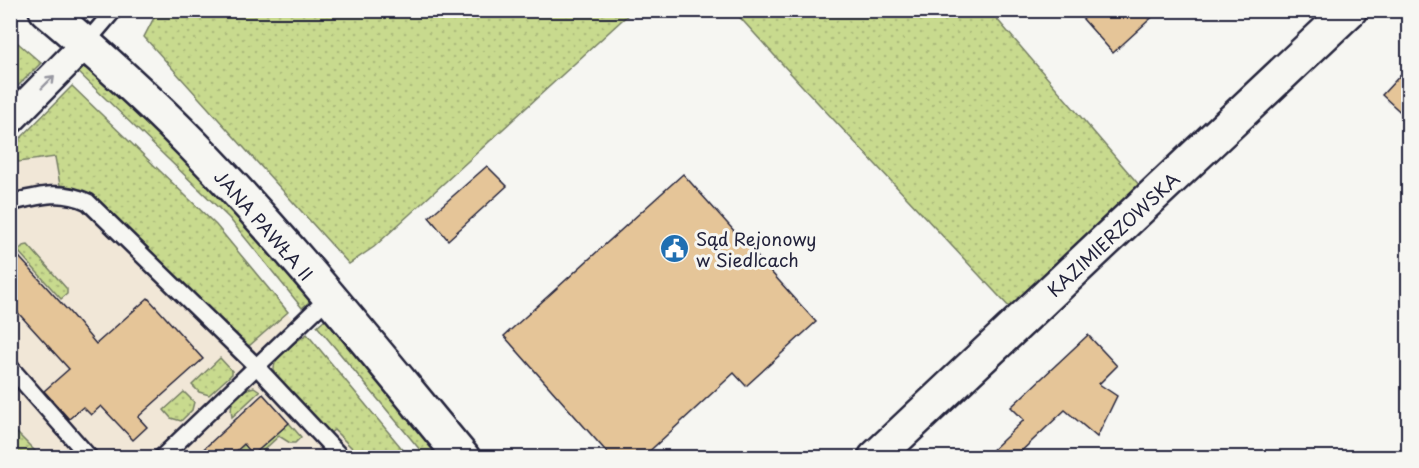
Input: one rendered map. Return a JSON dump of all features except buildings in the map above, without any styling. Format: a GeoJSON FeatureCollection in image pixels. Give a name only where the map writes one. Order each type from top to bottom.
{"type":"FeatureCollection","features":[{"type":"Feature","properties":{"kind":"street","name":"JANA PAWŁA II"},"geometry":{"type":"LineString","coordinates":[[46,10],[86,43],[193,144],[263,220],[463,458]]}},
{"type":"Feature","properties":{"kind":"street","name":"KAZIMIERZOWSKA"},"geometry":{"type":"LineString","coordinates":[[875,458],[1350,10]]}},
{"type":"Feature","properties":{"kind":"street"},"geometry":{"type":"LineString","coordinates":[[10,120],[86,43]]}},
{"type":"Feature","properties":{"kind":"lane"},"geometry":{"type":"LineString","coordinates":[[86,43],[114,10]]}},
{"type":"Feature","properties":{"kind":"lane"},"geometry":{"type":"LineString","coordinates":[[10,202],[44,194],[76,196],[88,202],[256,366],[342,458]]}},
{"type":"Feature","properties":{"kind":"lane"},"geometry":{"type":"LineString","coordinates":[[161,458],[328,298]]}},
{"type":"Feature","properties":{"kind":"lane"},"geometry":{"type":"LineString","coordinates":[[10,367],[90,458]]}},
{"type":"Feature","properties":{"kind":"shaded area"},"geometry":{"type":"Polygon","coordinates":[[[71,87],[217,227],[406,457],[25,457],[10,441],[10,149],[71,87]]]}},
{"type":"Feature","properties":{"kind":"green space"},"geometry":{"type":"Polygon","coordinates":[[[158,10],[632,11],[374,247],[349,264],[144,37],[158,10]]]}},
{"type":"Feature","properties":{"kind":"green space"},"geometry":{"type":"Polygon","coordinates":[[[734,11],[990,11],[1140,186],[1010,308],[734,11]]]}},
{"type":"Feature","properties":{"kind":"green space"},"geometry":{"type":"Polygon","coordinates":[[[11,37],[41,63],[11,93],[11,37]]]}},
{"type":"Feature","properties":{"kind":"green space"},"geometry":{"type":"Polygon","coordinates":[[[82,68],[93,69],[179,151],[310,295],[309,302],[302,308],[229,218],[77,71],[82,68]]]}},
{"type":"Feature","properties":{"kind":"green space"},"geometry":{"type":"Polygon","coordinates":[[[72,86],[216,225],[288,312],[249,346],[244,345],[94,199],[75,188],[60,185],[55,157],[11,163],[10,149],[72,86]]]}},
{"type":"Feature","properties":{"kind":"green space"},"geometry":{"type":"Polygon","coordinates":[[[28,245],[67,289],[67,294],[61,299],[18,251],[28,245]]]}},
{"type":"Feature","properties":{"kind":"green space"},"geometry":{"type":"Polygon","coordinates":[[[325,319],[331,320],[445,457],[426,457],[317,326],[325,319]]]}},
{"type":"Feature","properties":{"kind":"green space"},"geometry":{"type":"Polygon","coordinates":[[[307,334],[409,457],[361,457],[334,430],[329,434],[275,378],[275,363],[278,357],[307,334]]]}},
{"type":"Feature","properties":{"kind":"green space"},"geometry":{"type":"Polygon","coordinates":[[[220,358],[232,374],[209,395],[199,392],[192,385],[220,358]]]}},
{"type":"Feature","properties":{"kind":"green space"},"geometry":{"type":"Polygon","coordinates":[[[254,387],[260,391],[232,417],[231,411],[235,397],[254,387]]]}},
{"type":"Feature","properties":{"kind":"green space"},"geometry":{"type":"Polygon","coordinates":[[[184,392],[194,402],[192,410],[181,421],[171,418],[164,410],[184,392]]]}},
{"type":"Feature","properties":{"kind":"green space"},"geometry":{"type":"Polygon","coordinates":[[[289,423],[301,437],[295,443],[290,443],[279,436],[256,457],[229,458],[244,444],[254,454],[289,423]]]}},
{"type":"Feature","properties":{"kind":"green space"},"geometry":{"type":"Polygon","coordinates":[[[11,427],[41,457],[11,457],[11,427]]]}},
{"type":"Feature","properties":{"kind":"place","name":"Sąd Rejonowy w Siedlcach"},"geometry":{"type":"Point","coordinates":[675,248]}}]}
